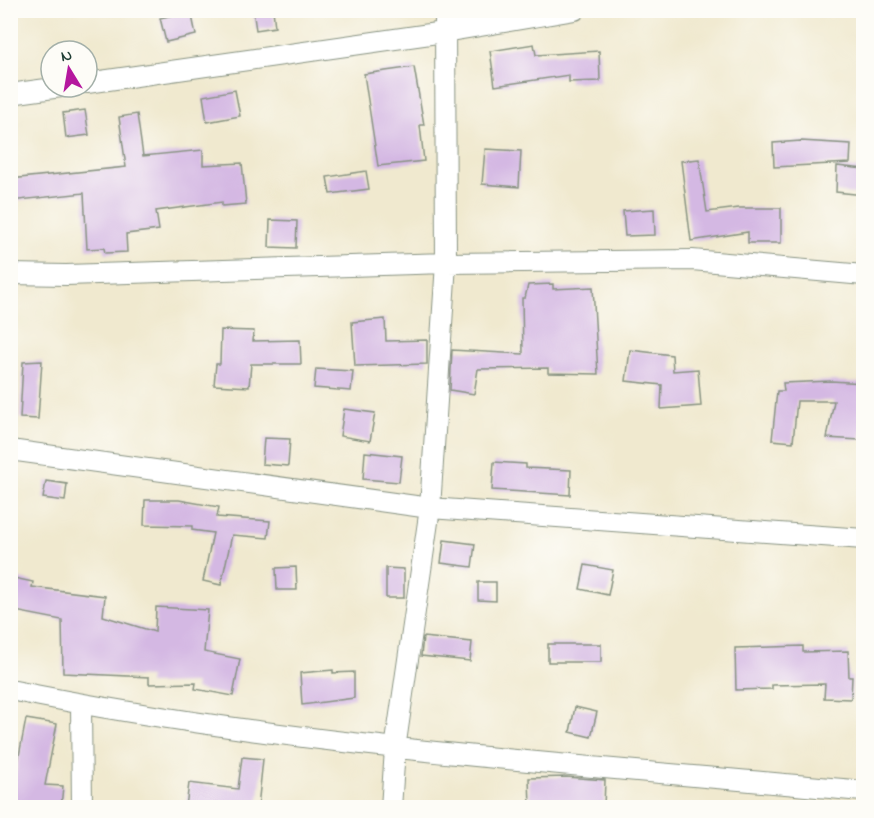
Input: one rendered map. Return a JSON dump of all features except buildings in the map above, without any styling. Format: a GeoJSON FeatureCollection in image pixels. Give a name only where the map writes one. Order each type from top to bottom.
{"type":"FeatureCollection","features":[{"type":"Feature","properties":{"kind":"street"},"geometry":{"type":"LineString","coordinates":[[391,807],[396,748],[430,508],[446,263],[444,32],[446,10]]}},
{"type":"Feature","properties":{"kind":"street"},"geometry":{"type":"LineString","coordinates":[[99,81],[444,32],[575,10]]}},
{"type":"Feature","properties":{"kind":"street"},"geometry":{"type":"LineString","coordinates":[[10,94],[39,90]]}},
{"type":"Feature","properties":{"kind":"street"},"geometry":{"type":"LineString","coordinates":[[10,274],[66,275],[446,263],[692,260],[864,275]]}},
{"type":"Feature","properties":{"kind":"street"},"geometry":{"type":"LineString","coordinates":[[10,450],[430,508],[864,539]]}},
{"type":"Feature","properties":{"kind":"street"},"geometry":{"type":"LineString","coordinates":[[10,690],[81,704],[396,748],[864,791]]}},
{"type":"Feature","properties":{"kind":"street"},"geometry":{"type":"LineString","coordinates":[[81,704],[82,807]]}}]}
